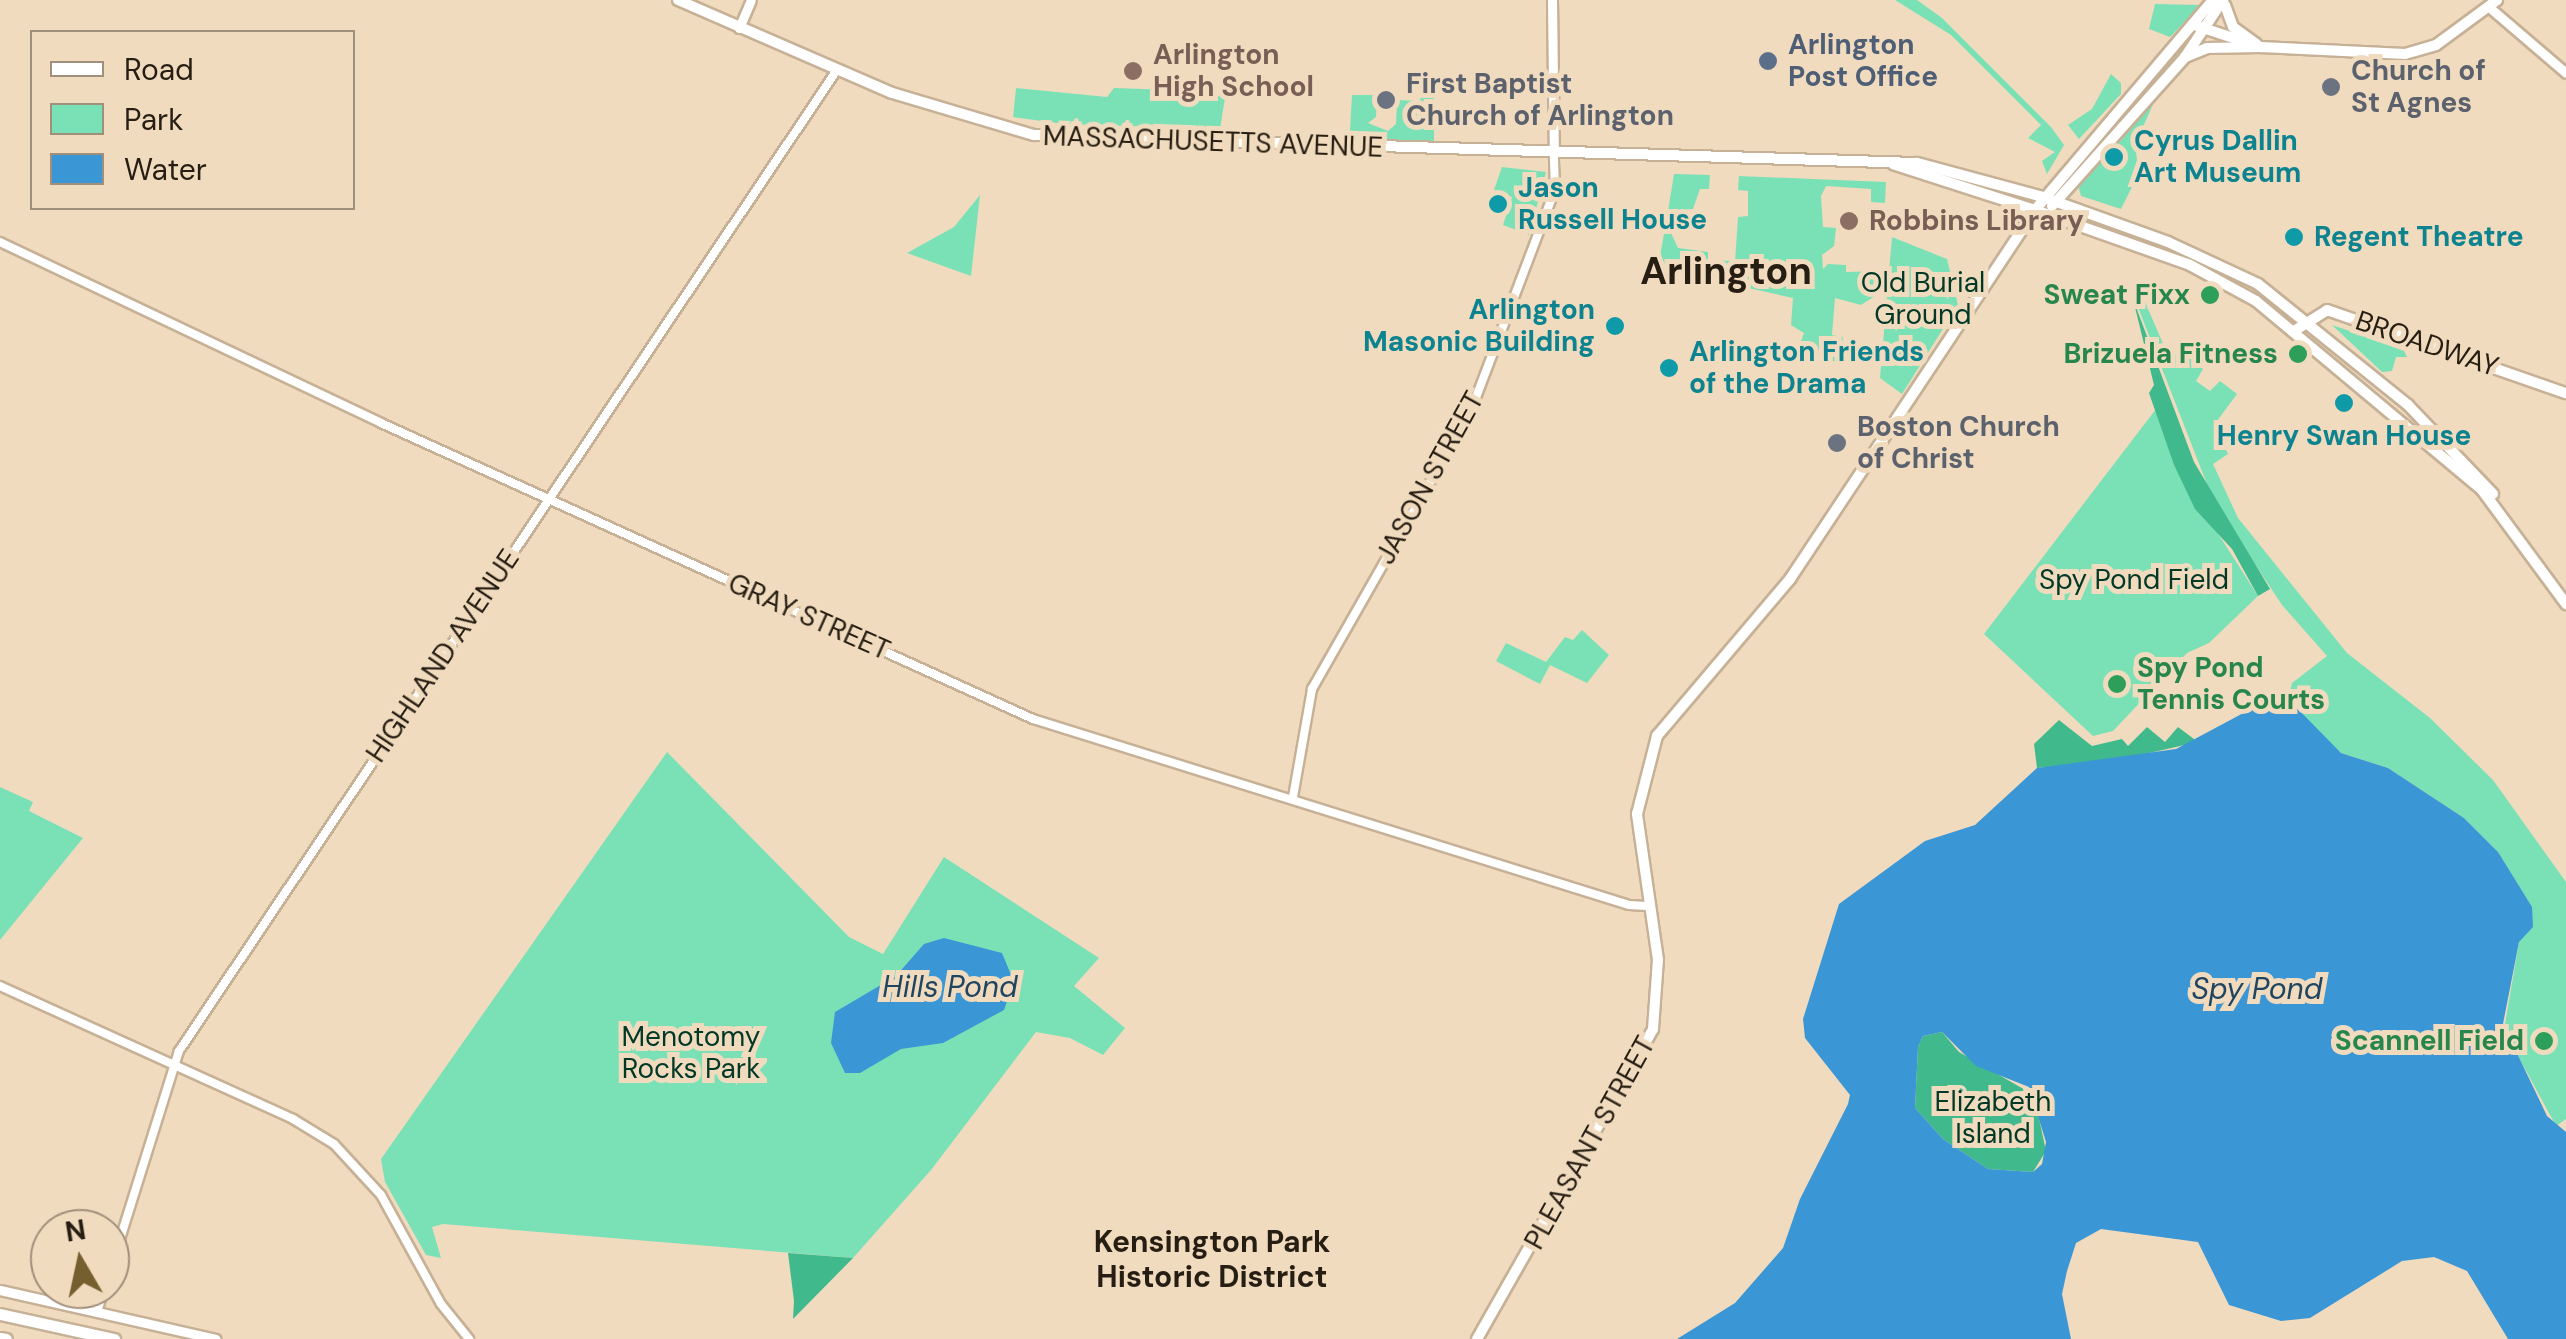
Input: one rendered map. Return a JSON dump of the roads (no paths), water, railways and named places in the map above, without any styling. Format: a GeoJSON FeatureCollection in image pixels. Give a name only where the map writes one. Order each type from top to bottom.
{"type":"FeatureCollection","features":[{"type":"Feature","properties":{"kind":"highway"},"geometry":{"type":"LineString","coordinates":[[0,1314],[114,1339]]}},
{"type":"Feature","properties":{"kind":"main road","name":"MASSACHUSETTS AVENUE"},"geometry":{"type":"LineString","coordinates":[[678,0],[838,70],[966,118],[1046,137],[1937,165],[2043,197],[2226,266],[2303,319],[2442,436],[2508,518],[2566,604]]}},
{"type":"Feature","properties":{"kind":"main road"},"geometry":{"type":"LineString","coordinates":[[739,28],[751,0]]}},
{"type":"Feature","properties":{"kind":"main road"},"geometry":{"type":"LineString","coordinates":[[1552,0],[1554,154]]}},
{"type":"Feature","properties":{"kind":"main road"},"geometry":{"type":"LineString","coordinates":[[2037,215],[2043,197],[2213,0]]}},
{"type":"Feature","properties":{"kind":"main road"},"geometry":{"type":"LineString","coordinates":[[2037,215],[2056,202],[2185,57],[2224,0]]}},
{"type":"Feature","properties":{"kind":"main road"},"geometry":{"type":"LineString","coordinates":[[2224,0],[2232,27],[2262,46]]}},
{"type":"Feature","properties":{"kind":"main road"},"geometry":{"type":"LineString","coordinates":[[2185,57],[2207,48],[2262,46],[2404,54],[2460,28],[2493,4],[2566,73]]}},
{"type":"Feature","properties":{"kind":"main road"},"geometry":{"type":"LineString","coordinates":[[2194,24],[2262,46]]}},
{"type":"Feature","properties":{"kind":"main road"},"geometry":{"type":"LineString","coordinates":[[2138,85],[2152,92]]}},
{"type":"Feature","properties":{"kind":"main road","name":"MASSACHUSETTS AVENUE"},"geometry":{"type":"LineString","coordinates":[[1893,164],[2212,274],[2294,330],[2402,417],[2508,518]]}},
{"type":"Feature","properties":{"kind":"main road","name":"PLEASANT STREET"},"geometry":{"type":"LineString","coordinates":[[1477,1339],[1648,1044],[1659,996],[1651,906],[1636,814],[1657,736],[1790,579],[2037,215]]}},
{"type":"Feature","properties":{"kind":"main road","name":"BROADWAY"},"geometry":{"type":"LineString","coordinates":[[2303,319],[2323,310],[2370,323],[2566,392]]}},
{"type":"Feature","properties":{"kind":"main road"},"geometry":{"type":"LineString","coordinates":[[2294,330],[2303,319]]}},
{"type":"Feature","properties":{"kind":"main road"},"geometry":{"type":"LineString","coordinates":[[0,1290],[216,1339]]}},
{"type":"Feature","properties":{"kind":"street","name":"HIGHLAND AVENUE"},"geometry":{"type":"LineString","coordinates":[[129,1209],[174,1064],[838,70]]}},
{"type":"Feature","properties":{"kind":"street","name":"JASON STREET"},"geometry":{"type":"LineString","coordinates":[[1293,797],[1312,689],[1472,408],[1555,189],[1554,154]]}},
{"type":"Feature","properties":{"kind":"street","name":"GRAY STREET"},"geometry":{"type":"LineString","coordinates":[[0,242],[549,499],[1033,718],[1629,905],[1651,906]]}},
{"type":"Feature","properties":{"kind":"street"},"geometry":{"type":"LineString","coordinates":[[0,986],[300,1122],[347,1155],[381,1195],[437,1298],[469,1339]]}},
{"type":"Feature","properties":{"kind":"water","name":"Spy Pond"},"geometry":{"type":"Polygon","coordinates":[[[2264,702],[2294,705],[2341,753],[2388,768],[2464,818],[2498,852],[2532,907],[2533,927],[2519,942],[2503,1024],[2547,1116],[2566,1132],[2566,1339],[2508,1339],[2467,1271],[2434,1257],[2402,1261],[2310,1318],[2281,1321],[2229,1305],[2198,1242],[2101,1229],[2076,1243],[2067,1271],[2062,1294],[2071,1339],[1677,1339],[1735,1303],[1783,1248],[1800,1199],[1848,1104],[1850,1095],[1805,1038],[1803,1019],[1839,904],[1925,841],[1975,825],[2037,768],[2176,749],[2264,702]],[[1942,1032],[1923,1036],[1918,1047],[1915,1108],[1943,1139],[1988,1169],[2033,1172],[2042,1164],[2046,1142],[2029,1087],[1976,1066],[1942,1032]]]}},
{"type":"Feature","properties":{"kind":"water","name":"Hills Pond"},"geometry":{"type":"Polygon","coordinates":[[[944,938],[1002,953],[1014,982],[1004,1010],[943,1043],[901,1049],[860,1073],[845,1073],[831,1043],[835,1012],[896,976],[924,944],[944,938]]]}},
{"type":"Feature","properties":{"kind":"place","name":"Arlington Post Office"},"geometry":{"type":"Point","coordinates":[1768,61]}},
{"type":"Feature","properties":{"kind":"place","name":"Arlington High School"},"geometry":{"type":"Point","coordinates":[1133,71]}},
{"type":"Feature","properties":{"kind":"place","name":"Church of St Agnes"},"geometry":{"type":"Point","coordinates":[2331,87]}},
{"type":"Feature","properties":{"kind":"place","name":"First Baptist Church of Arlington"},"geometry":{"type":"Point","coordinates":[1386,100]}},
{"type":"Feature","properties":{"kind":"place","name":"Cyrus Dallin Art Museum"},"geometry":{"type":"Point","coordinates":[2114,157]}},
{"type":"Feature","properties":{"kind":"place","name":"Jason Russell House"},"geometry":{"type":"Point","coordinates":[1498,204]}},
{"type":"Feature","properties":{"kind":"place","name":"Robbins Library"},"geometry":{"type":"Point","coordinates":[1849,221]}},
{"type":"Feature","properties":{"kind":"place","name":"Regent Theatre"},"geometry":{"type":"Point","coordinates":[2294,237]}},
{"type":"Feature","properties":{"kind":"place","name":"Sweat Fixx"},"geometry":{"type":"Point","coordinates":[2210,295]}},
{"type":"Feature","properties":{"kind":"place","name":"Arlington Masonic Building"},"geometry":{"type":"Point","coordinates":[1615,326]}},
{"type":"Feature","properties":{"kind":"place","name":"Brizuela Fitness"},"geometry":{"type":"Point","coordinates":[2298,354]}},
{"type":"Feature","properties":{"kind":"place","name":"Arlington Friends of the Drama"},"geometry":{"type":"Point","coordinates":[1669,368]}},
{"type":"Feature","properties":{"kind":"place","name":"Henry Swan House"},"geometry":{"type":"Point","coordinates":[2344,403]}},
{"type":"Feature","properties":{"kind":"place","name":"Boston Church of Christ"},"geometry":{"type":"Point","coordinates":[1837,443]}},
{"type":"Feature","properties":{"kind":"place","name":"Spy Pond Tennis Courts"},"geometry":{"type":"Point","coordinates":[2117,684]}},
{"type":"Feature","properties":{"kind":"place","name":"Scannell Field"},"geometry":{"type":"Point","coordinates":[2544,1041]}},
{"type":"Feature","properties":{"kind":"district","name":"Arlington"},"geometry":{"type":"Point","coordinates":[1726,272]}},
{"type":"Feature","properties":{"kind":"district","name":"Kensington Park Historic District"},"geometry":{"type":"Point","coordinates":[1212,1259]}},
{"type":"Feature","properties":{"kind":"park label","name":"Old Burial Ground"},"geometry":{"type":"Point","coordinates":[1923,299]}},
{"type":"Feature","properties":{"kind":"park label","name":"Spy Pond Field"},"geometry":{"type":"Point","coordinates":[2134,580]}},
{"type":"Feature","properties":{"kind":"park label","name":"Menotomy Rocks Park"},"geometry":{"type":"Point","coordinates":[691,1053]}},
{"type":"Feature","properties":{"kind":"park label","name":"Elizabeth Island"},"geometry":{"type":"Point","coordinates":[1993,1118]}}]}
